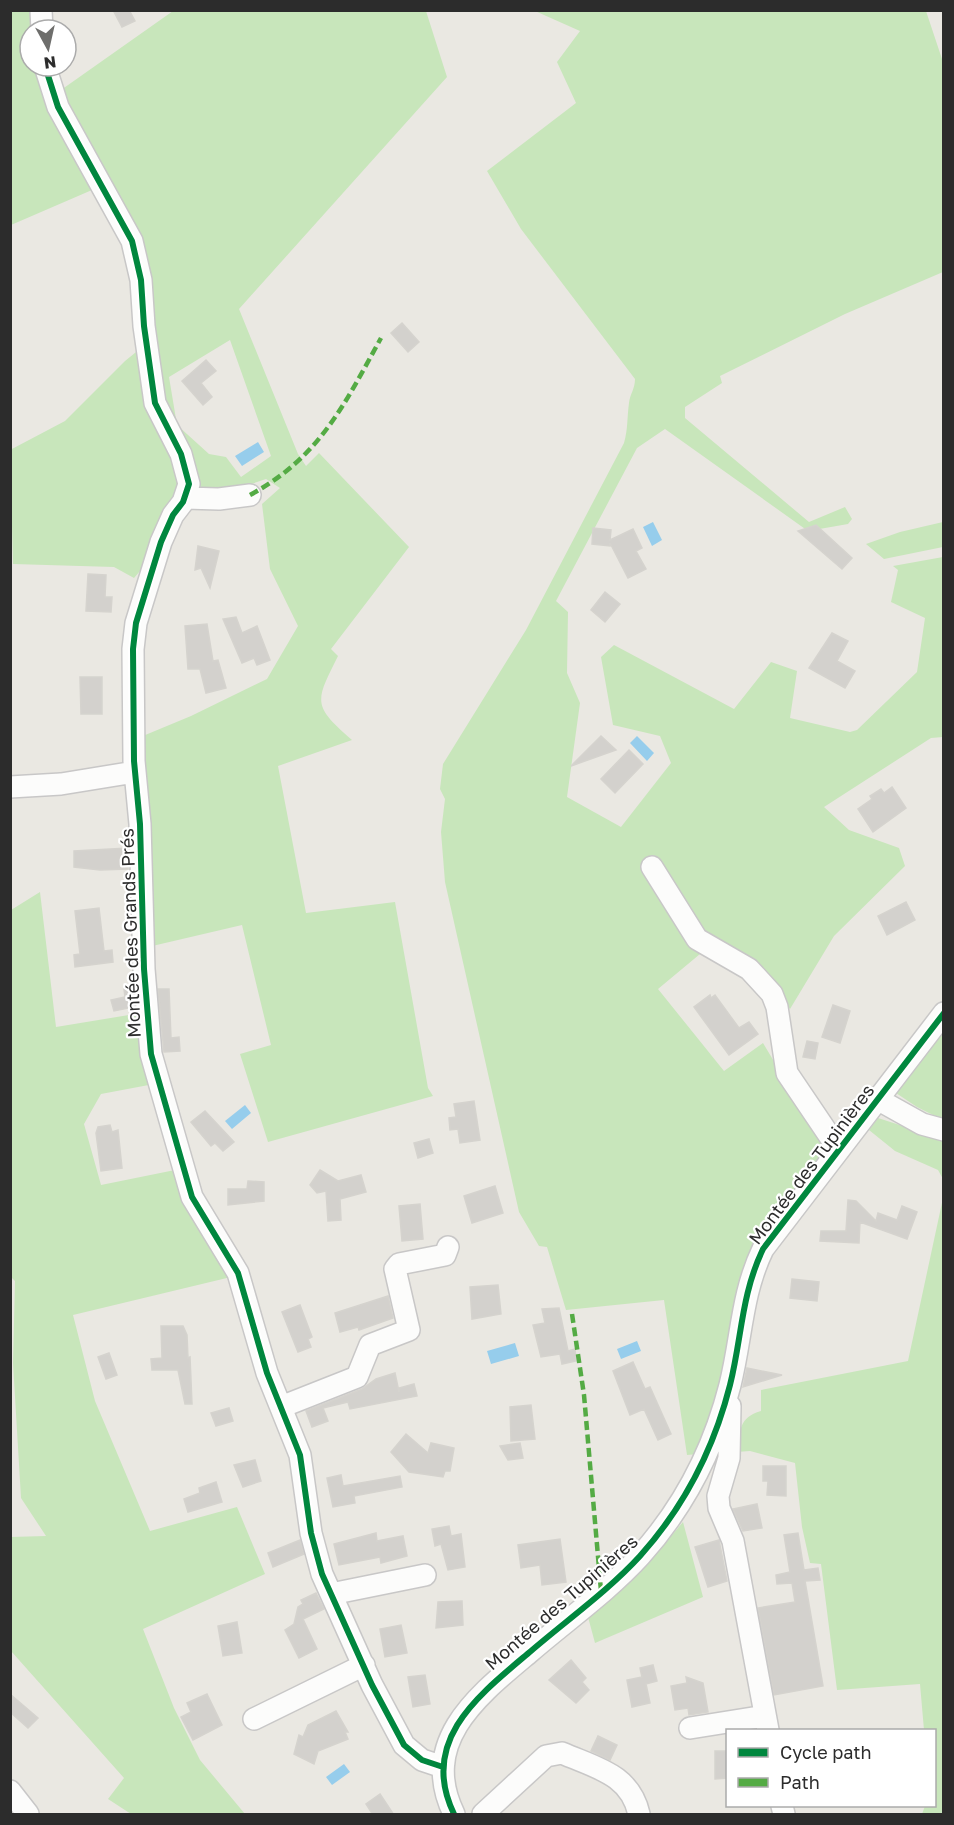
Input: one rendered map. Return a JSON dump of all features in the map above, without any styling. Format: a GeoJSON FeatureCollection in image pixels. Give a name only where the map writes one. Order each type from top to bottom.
{"type":"FeatureCollection","features":[{"type":"Feature","properties":{"kind":"street"},"geometry":{"type":"LineString","coordinates":[[49,78],[58,107],[132,241],[141,280],[152,389],[155,403],[181,454],[189,484],[185,498],[250,495]]}},
{"type":"Feature","properties":{"kind":"street","name":"Montée des Grands Prés"},"geometry":{"type":"LineString","coordinates":[[185,498],[173,515],[161,542],[136,623],[132,684],[142,870],[144,981],[151,1054],[192,1197],[238,1273],[267,1373],[300,1455],[311,1533],[322,1574],[404,1745],[422,1760],[443,1767]]}},
{"type":"Feature","properties":{"kind":"street"},"geometry":{"type":"LineString","coordinates":[[10,787],[61,784],[135,772]]}},
{"type":"Feature","properties":{"kind":"street"},"geometry":{"type":"LineString","coordinates":[[652,867],[697,939],[749,969],[772,994],[779,1016],[787,1073],[839,1150]]}},
{"type":"Feature","properties":{"kind":"street","name":"Montée des Tupinières"},"geometry":{"type":"LineString","coordinates":[[454,1815],[446,1795],[443,1767],[456,1725],[478,1695],[625,1570],[658,1534],[697,1475],[712,1442],[730,1384],[742,1307],[753,1269],[772,1235],[879,1100],[944,1013]]}},
{"type":"Feature","properties":{"kind":"street"},"geometry":{"type":"LineString","coordinates":[[879,1100],[922,1124],[944,1130]]}},
{"type":"Feature","properties":{"kind":"street"},"geometry":{"type":"LineString","coordinates":[[280,1407],[357,1377],[370,1345],[409,1330],[395,1269],[399,1264],[445,1255],[448,1246]]}},
{"type":"Feature","properties":{"kind":"street"},"geometry":{"type":"LineString","coordinates":[[690,1728],[766,1723],[733,1541],[719,1508],[718,1496],[729,1458],[730,1384]]}},
{"type":"Feature","properties":{"kind":"street"},"geometry":{"type":"LineString","coordinates":[[331,1594],[425,1575]]}},
{"type":"Feature","properties":{"kind":"street"},"geometry":{"type":"LineString","coordinates":[[254,1719],[364,1665]]}},
{"type":"Feature","properties":{"kind":"street"},"geometry":{"type":"LineString","coordinates":[[483,1815],[546,1756],[555,1753],[562,1753],[621,1780],[632,1793],[639,1815]]}},
{"type":"Feature","properties":{"kind":"street"},"geometry":{"type":"LineString","coordinates":[[10,1791],[28,1815]]}},
{"type":"Feature","properties":{"kind":"green space"},"geometry":{"type":"Polygon","coordinates":[[[11,11],[35,11],[36,18],[18,18],[18,78],[46,78],[92,190],[11,225],[11,11]]]}},
{"type":"Feature","properties":{"kind":"green space"},"geometry":{"type":"Polygon","coordinates":[[[173,11],[426,11],[447,77],[239,309],[298,454],[306,466],[319,453],[409,547],[331,649],[338,656],[325,684],[321,702],[330,719],[352,740],[278,766],[306,913],[395,902],[428,1088],[433,1096],[268,1142],[240,1054],[271,1045],[242,925],[148,947],[138,738],[191,716],[267,679],[298,626],[270,569],[262,504],[280,488],[266,479],[228,492],[199,496],[171,535],[134,578],[114,567],[13,564],[10,450],[65,421],[125,361],[151,340],[128,220],[61,90],[173,11]],[[230,340],[169,377],[177,425],[209,454],[226,457],[241,477],[271,456],[230,340]]]}},
{"type":"Feature","properties":{"kind":"green space"},"geometry":{"type":"Polygon","coordinates":[[[535,11],[926,11],[943,62],[943,272],[845,314],[720,376],[722,383],[685,407],[685,418],[809,522],[845,507],[852,519],[848,524],[808,531],[665,429],[637,448],[556,601],[568,612],[567,673],[580,703],[567,797],[621,827],[671,763],[660,736],[613,725],[601,657],[614,645],[734,709],[771,662],[797,671],[790,718],[850,732],[857,730],[917,672],[925,618],[891,602],[898,570],[893,566],[943,557],[943,737],[931,738],[824,807],[849,830],[899,848],[905,866],[834,936],[790,1009],[752,966],[696,946],[700,954],[658,989],[724,1071],[763,1043],[828,1152],[761,1236],[744,1267],[734,1300],[724,1370],[698,1454],[687,1455],[664,1300],[566,1310],[547,1247],[539,1246],[519,1212],[445,882],[441,832],[445,799],[440,789],[443,764],[526,630],[624,443],[630,400],[635,383],[635,379],[521,229],[487,171],[576,103],[557,62],[580,31],[535,11]]]}},
{"type":"Feature","properties":{"kind":"green space"},"geometry":{"type":"Polygon","coordinates":[[[943,522],[943,547],[884,559],[866,544],[900,532],[943,522]]]}},
{"type":"Feature","properties":{"kind":"green space"},"geometry":{"type":"Polygon","coordinates":[[[40,892],[56,1027],[141,1013],[154,1084],[101,1094],[84,1124],[101,1185],[175,1170],[231,1277],[73,1315],[95,1401],[150,1531],[237,1507],[265,1574],[143,1629],[174,1708],[200,1760],[245,1814],[131,1814],[108,1799],[124,1778],[11,1651],[10,1537],[46,1536],[21,1498],[13,1363],[15,1281],[10,1276],[11,910],[40,892]]]}},
{"type":"Feature","properties":{"kind":"green space"},"geometry":{"type":"Polygon","coordinates":[[[943,1026],[943,1120],[896,1093],[898,1087],[943,1026]]]}},
{"type":"Feature","properties":{"kind":"green space"},"geometry":{"type":"Polygon","coordinates":[[[878,1118],[943,1139],[943,1179],[938,1170],[895,1151],[869,1130],[878,1118]]]}},
{"type":"Feature","properties":{"kind":"green space"},"geometry":{"type":"Polygon","coordinates":[[[943,1198],[943,1814],[922,1814],[925,1807],[936,1807],[936,1729],[924,1729],[920,1684],[837,1690],[821,1564],[810,1563],[802,1527],[795,1463],[750,1451],[736,1452],[744,1421],[761,1411],[761,1390],[908,1361],[943,1198]]]}},
{"type":"Feature","properties":{"kind":"green space"},"geometry":{"type":"Polygon","coordinates":[[[683,1522],[703,1597],[595,1643],[588,1617],[650,1561],[683,1522]]]}},
{"type":"Feature","properties":{"kind":"water"},"geometry":{"type":"Polygon","coordinates":[[[258,442],[264,452],[242,466],[235,456],[258,442]]]}},
{"type":"Feature","properties":{"kind":"water"},"geometry":{"type":"Polygon","coordinates":[[[653,522],[662,540],[652,546],[643,527],[653,522]]]}},
{"type":"Feature","properties":{"kind":"water"},"geometry":{"type":"Polygon","coordinates":[[[637,736],[654,753],[647,761],[630,743],[637,736]]]}},
{"type":"Feature","properties":{"kind":"water"},"geometry":{"type":"Polygon","coordinates":[[[245,1105],[251,1113],[232,1129],[225,1121],[245,1105]]]}},
{"type":"Feature","properties":{"kind":"water"},"geometry":{"type":"Polygon","coordinates":[[[637,1341],[641,1351],[621,1359],[617,1349],[637,1341]]]}},
{"type":"Feature","properties":{"kind":"water"},"geometry":{"type":"Polygon","coordinates":[[[515,1343],[519,1356],[491,1364],[487,1351],[515,1343]]]}},
{"type":"Feature","properties":{"kind":"water"},"geometry":{"type":"Polygon","coordinates":[[[344,1764],[350,1772],[332,1785],[326,1777],[344,1764]]]}},
{"type":"Feature","properties":{"kind":"building"},"geometry":{"type":"Polygon","coordinates":[[[113,10],[129,10],[135,21],[122,27],[113,10]]]}},
{"type":"Feature","properties":{"kind":"building"},"geometry":{"type":"Polygon","coordinates":[[[402,323],[419,342],[408,352],[391,333],[402,323]]]}},
{"type":"Feature","properties":{"kind":"building"},"geometry":{"type":"Polygon","coordinates":[[[206,360],[216,371],[201,383],[212,397],[203,405],[182,381],[206,360]]]}},
{"type":"Feature","properties":{"kind":"building"},"geometry":{"type":"Polygon","coordinates":[[[816,525],[852,558],[842,569],[798,531],[816,525]]]}},
{"type":"Feature","properties":{"kind":"building"},"geometry":{"type":"Polygon","coordinates":[[[593,528],[611,530],[610,540],[633,529],[642,548],[636,551],[646,569],[628,578],[610,543],[610,546],[592,544],[593,528]]]}},
{"type":"Feature","properties":{"kind":"building"},"geometry":{"type":"Polygon","coordinates":[[[198,546],[219,551],[210,588],[201,568],[195,570],[198,546]]]}},
{"type":"Feature","properties":{"kind":"building"},"geometry":{"type":"Polygon","coordinates":[[[88,574],[106,575],[105,597],[112,597],[111,612],[86,611],[88,574]]]}},
{"type":"Feature","properties":{"kind":"building"},"geometry":{"type":"Polygon","coordinates":[[[605,592],[620,604],[605,622],[591,610],[605,592]]]}},
{"type":"Feature","properties":{"kind":"building"},"geometry":{"type":"Polygon","coordinates":[[[236,617],[242,633],[257,626],[270,660],[257,665],[254,658],[242,663],[223,619],[236,617]]]}},
{"type":"Feature","properties":{"kind":"building"},"geometry":{"type":"Polygon","coordinates":[[[207,624],[213,661],[218,660],[226,688],[206,693],[200,669],[188,669],[185,626],[207,624]]]}},
{"type":"Feature","properties":{"kind":"building"},"geometry":{"type":"Polygon","coordinates":[[[832,633],[848,641],[837,661],[855,671],[845,688],[809,668],[832,633]]]}},
{"type":"Feature","properties":{"kind":"building"},"geometry":{"type":"Polygon","coordinates":[[[80,677],[102,677],[102,714],[81,714],[80,677]]]}},
{"type":"Feature","properties":{"kind":"building"},"geometry":{"type":"Polygon","coordinates":[[[601,736],[616,750],[571,766],[601,736]]]}},
{"type":"Feature","properties":{"kind":"building"},"geometry":{"type":"Polygon","coordinates":[[[629,750],[643,764],[615,793],[601,779],[629,750]]]}},
{"type":"Feature","properties":{"kind":"building"},"geometry":{"type":"Polygon","coordinates":[[[892,787],[906,808],[873,832],[858,809],[872,799],[870,796],[881,789],[884,793],[892,787]]]}},
{"type":"Feature","properties":{"kind":"building"},"geometry":{"type":"Polygon","coordinates":[[[128,848],[128,869],[100,870],[74,867],[74,851],[128,848]]]}},
{"type":"Feature","properties":{"kind":"building"},"geometry":{"type":"Polygon","coordinates":[[[906,902],[915,920],[887,935],[878,916],[906,902]]]}},
{"type":"Feature","properties":{"kind":"building"},"geometry":{"type":"Polygon","coordinates":[[[99,908],[104,951],[112,950],[113,962],[75,967],[74,955],[80,954],[75,911],[99,908]]]}},
{"type":"Feature","properties":{"kind":"building"},"geometry":{"type":"Polygon","coordinates":[[[124,989],[133,989],[134,1007],[114,1011],[111,1000],[125,997],[124,989]]]}},
{"type":"Feature","properties":{"kind":"building"},"geometry":{"type":"Polygon","coordinates":[[[158,989],[169,989],[171,1038],[179,1037],[180,1051],[164,1052],[158,989]]]}},
{"type":"Feature","properties":{"kind":"building"},"geometry":{"type":"Polygon","coordinates":[[[710,995],[711,998],[715,995],[739,1028],[749,1022],[758,1034],[729,1055],[694,1007],[710,995]]]}},
{"type":"Feature","properties":{"kind":"building"},"geometry":{"type":"Polygon","coordinates":[[[833,1005],[850,1011],[840,1043],[822,1037],[833,1005]]]}},
{"type":"Feature","properties":{"kind":"building"},"geometry":{"type":"Polygon","coordinates":[[[807,1041],[818,1043],[815,1059],[803,1057],[807,1041]]]}},
{"type":"Feature","properties":{"kind":"building"},"geometry":{"type":"Polygon","coordinates":[[[474,1101],[480,1140],[460,1143],[458,1129],[450,1130],[449,1118],[456,1117],[454,1104],[474,1101]]]}},
{"type":"Feature","properties":{"kind":"building"},"geometry":{"type":"Polygon","coordinates":[[[205,1111],[234,1142],[223,1151],[215,1143],[211,1146],[191,1122],[205,1111]]]}},
{"type":"Feature","properties":{"kind":"building"},"geometry":{"type":"Polygon","coordinates":[[[110,1125],[112,1132],[118,1130],[122,1168],[101,1171],[96,1133],[98,1127],[110,1125]]]}},
{"type":"Feature","properties":{"kind":"building"},"geometry":{"type":"Polygon","coordinates":[[[429,1139],[433,1153],[418,1158],[414,1143],[429,1139]]]}},
{"type":"Feature","properties":{"kind":"building"},"geometry":{"type":"Polygon","coordinates":[[[320,1170],[338,1181],[361,1175],[366,1192],[340,1199],[341,1220],[328,1221],[326,1191],[317,1193],[310,1185],[320,1170]]]}},
{"type":"Feature","properties":{"kind":"building"},"geometry":{"type":"Polygon","coordinates":[[[248,1181],[264,1182],[264,1201],[228,1205],[228,1189],[247,1189],[248,1181]]]}},
{"type":"Feature","properties":{"kind":"building"},"geometry":{"type":"Polygon","coordinates":[[[495,1186],[503,1213],[472,1223],[464,1196],[495,1186]]]}},
{"type":"Feature","properties":{"kind":"building"},"geometry":{"type":"Polygon","coordinates":[[[848,1200],[856,1201],[876,1221],[878,1213],[897,1220],[902,1206],[917,1212],[907,1239],[860,1222],[859,1243],[820,1241],[821,1231],[846,1231],[848,1200]]]}},
{"type":"Feature","properties":{"kind":"building"},"geometry":{"type":"Polygon","coordinates":[[[420,1204],[423,1239],[402,1241],[399,1206],[420,1204]]]}},
{"type":"Feature","properties":{"kind":"building"},"geometry":{"type":"Polygon","coordinates":[[[792,1279],[819,1282],[817,1301],[790,1298],[792,1279]]]}},
{"type":"Feature","properties":{"kind":"building"},"geometry":{"type":"Polygon","coordinates":[[[498,1285],[501,1314],[472,1319],[470,1287],[498,1285]]]}},
{"type":"Feature","properties":{"kind":"building"},"geometry":{"type":"Polygon","coordinates":[[[388,1296],[393,1318],[359,1330],[358,1327],[340,1332],[335,1313],[388,1296]]]}},
{"type":"Feature","properties":{"kind":"building"},"geometry":{"type":"Polygon","coordinates":[[[300,1305],[312,1337],[308,1339],[311,1347],[298,1352],[282,1312],[300,1305]]]}},
{"type":"Feature","properties":{"kind":"building"},"geometry":{"type":"Polygon","coordinates":[[[559,1308],[568,1351],[575,1349],[576,1361],[562,1364],[560,1354],[541,1357],[533,1325],[545,1323],[542,1309],[559,1308]]]}},
{"type":"Feature","properties":{"kind":"building"},"geometry":{"type":"Polygon","coordinates":[[[161,1326],[183,1326],[187,1335],[192,1404],[185,1404],[178,1370],[152,1370],[151,1359],[162,1358],[161,1326]]]}},
{"type":"Feature","properties":{"kind":"building"},"geometry":{"type":"Polygon","coordinates":[[[109,1353],[117,1375],[106,1379],[98,1357],[109,1353]]]}},
{"type":"Feature","properties":{"kind":"building"},"geometry":{"type":"Polygon","coordinates":[[[633,1362],[645,1389],[650,1387],[671,1434],[658,1440],[644,1409],[630,1415],[613,1371],[633,1362]]]}},
{"type":"Feature","properties":{"kind":"building"},"geometry":{"type":"Polygon","coordinates":[[[747,1368],[782,1375],[743,1387],[747,1368]]]}},
{"type":"Feature","properties":{"kind":"building"},"geometry":{"type":"Polygon","coordinates":[[[395,1373],[399,1392],[399,1388],[414,1384],[417,1396],[350,1409],[348,1402],[323,1408],[328,1421],[312,1427],[306,1411],[362,1389],[376,1379],[395,1373]]]}},
{"type":"Feature","properties":{"kind":"building"},"geometry":{"type":"Polygon","coordinates":[[[531,1405],[535,1439],[511,1441],[510,1407],[531,1405]]]}},
{"type":"Feature","properties":{"kind":"building"},"geometry":{"type":"Polygon","coordinates":[[[229,1408],[233,1421],[216,1426],[211,1413],[229,1408]]]}},
{"type":"Feature","properties":{"kind":"building"},"geometry":{"type":"Polygon","coordinates":[[[406,1434],[428,1453],[431,1443],[454,1448],[450,1471],[445,1471],[443,1477],[409,1472],[391,1452],[406,1434]]]}},
{"type":"Feature","properties":{"kind":"building"},"geometry":{"type":"Polygon","coordinates":[[[520,1443],[523,1458],[508,1460],[500,1446],[520,1443]]]}},
{"type":"Feature","properties":{"kind":"building"},"geometry":{"type":"Polygon","coordinates":[[[255,1460],[261,1481],[243,1487],[234,1465],[255,1460]]]}},
{"type":"Feature","properties":{"kind":"building"},"geometry":{"type":"Polygon","coordinates":[[[763,1466],[786,1466],[786,1496],[767,1495],[768,1481],[763,1481],[763,1466]]]}},
{"type":"Feature","properties":{"kind":"building"},"geometry":{"type":"Polygon","coordinates":[[[341,1475],[343,1486],[400,1476],[402,1487],[354,1496],[355,1503],[333,1507],[327,1478],[341,1475]]]}},
{"type":"Feature","properties":{"kind":"building"},"geometry":{"type":"Polygon","coordinates":[[[216,1482],[222,1502],[188,1512],[184,1499],[200,1493],[199,1488],[216,1482]]]}},
{"type":"Feature","properties":{"kind":"building"},"geometry":{"type":"Polygon","coordinates":[[[757,1504],[762,1528],[743,1531],[733,1509],[757,1504]]]}},
{"type":"Feature","properties":{"kind":"building"},"geometry":{"type":"Polygon","coordinates":[[[449,1526],[451,1536],[461,1534],[465,1567],[448,1570],[441,1544],[435,1546],[432,1529],[449,1526]]]}},
{"type":"Feature","properties":{"kind":"building"},"geometry":{"type":"Polygon","coordinates":[[[376,1533],[377,1541],[403,1536],[407,1556],[381,1563],[380,1557],[339,1565],[334,1544],[376,1533]]]}},
{"type":"Feature","properties":{"kind":"building"},"geometry":{"type":"Polygon","coordinates":[[[798,1533],[804,1570],[818,1568],[820,1580],[805,1581],[823,1686],[774,1695],[758,1608],[795,1602],[792,1583],[777,1584],[776,1575],[790,1572],[784,1535],[798,1533]]]}},
{"type":"Feature","properties":{"kind":"building"},"geometry":{"type":"Polygon","coordinates":[[[560,1539],[566,1582],[542,1585],[540,1565],[521,1568],[518,1545],[560,1539]]]}},
{"type":"Feature","properties":{"kind":"building"},"geometry":{"type":"Polygon","coordinates":[[[300,1540],[304,1554],[273,1567],[268,1553],[300,1540]]]}},
{"type":"Feature","properties":{"kind":"building"},"geometry":{"type":"Polygon","coordinates":[[[719,1540],[727,1581],[708,1587],[695,1547],[719,1540]]]}},
{"type":"Feature","properties":{"kind":"building"},"geometry":{"type":"Polygon","coordinates":[[[316,1593],[324,1609],[303,1619],[317,1649],[299,1658],[285,1630],[294,1624],[298,1607],[303,1604],[301,1600],[316,1593]]]}},
{"type":"Feature","properties":{"kind":"building"},"geometry":{"type":"Polygon","coordinates":[[[462,1601],[463,1625],[436,1628],[438,1602],[462,1601]]]}},
{"type":"Feature","properties":{"kind":"building"},"geometry":{"type":"Polygon","coordinates":[[[237,1622],[242,1653],[223,1656],[218,1626],[237,1622]]]}},
{"type":"Feature","properties":{"kind":"building"},"geometry":{"type":"Polygon","coordinates":[[[401,1625],[407,1653],[385,1657],[380,1629],[401,1625]]]}},
{"type":"Feature","properties":{"kind":"building"},"geometry":{"type":"Polygon","coordinates":[[[571,1660],[586,1678],[582,1682],[589,1690],[576,1703],[549,1680],[571,1660]]]}},
{"type":"Feature","properties":{"kind":"building"},"geometry":{"type":"Polygon","coordinates":[[[653,1665],[657,1681],[646,1684],[650,1703],[632,1707],[627,1680],[642,1677],[640,1668],[653,1665]]]}},
{"type":"Feature","properties":{"kind":"building"},"geometry":{"type":"Polygon","coordinates":[[[425,1675],[430,1704],[413,1707],[408,1677],[425,1675]]]}},
{"type":"Feature","properties":{"kind":"building"},"geometry":{"type":"Polygon","coordinates":[[[686,1677],[703,1683],[708,1712],[689,1715],[688,1708],[675,1710],[671,1686],[687,1683],[686,1677]]]}},
{"type":"Feature","properties":{"kind":"building"},"geometry":{"type":"Polygon","coordinates":[[[10,1694],[38,1718],[28,1728],[10,1712],[10,1694]]]}},
{"type":"Feature","properties":{"kind":"building"},"geometry":{"type":"Polygon","coordinates":[[[207,1694],[222,1725],[193,1740],[181,1717],[191,1712],[187,1703],[207,1694]]]}},
{"type":"Feature","properties":{"kind":"building"},"geometry":{"type":"Polygon","coordinates":[[[336,1711],[348,1732],[345,1732],[348,1739],[318,1751],[314,1764],[294,1754],[299,1735],[303,1737],[308,1725],[336,1711]]]}},
{"type":"Feature","properties":{"kind":"building"},"geometry":{"type":"Polygon","coordinates":[[[598,1736],[617,1745],[610,1760],[591,1751],[598,1736]]]}},
{"type":"Feature","properties":{"kind":"building"},"geometry":{"type":"Polygon","coordinates":[[[715,1751],[726,1751],[726,1778],[715,1779],[715,1751]]]}},
{"type":"Feature","properties":{"kind":"building"},"geometry":{"type":"Polygon","coordinates":[[[380,1794],[394,1815],[373,1815],[366,1804],[380,1794]]]}},
{"type":"Feature","properties":{"kind":"marked path"},"geometry":{"type":"LineString","coordinates":[[250,495],[295,464],[328,427],[381,338]]}},
{"type":"Feature","properties":{"kind":"marked path"},"geometry":{"type":"LineString","coordinates":[[572,1314],[584,1395],[601,1591]]}},
{"type":"Feature","properties":{"kind":"cycle path"},"geometry":{"type":"LineString","coordinates":[[49,78],[58,107],[132,241],[141,280],[144,326],[155,403],[181,454],[189,484],[183,502],[173,515],[161,542],[136,623],[133,649],[134,761],[140,824],[144,969],[151,1054],[192,1197],[238,1273],[267,1373],[300,1455],[311,1533],[322,1574],[372,1685],[404,1745],[422,1760],[443,1767]]}},
{"type":"Feature","properties":{"kind":"cycle path"},"geometry":{"type":"LineString","coordinates":[[454,1814],[445,1788],[444,1763],[449,1741],[460,1721],[492,1684],[628,1569],[656,1537],[684,1497],[706,1454],[723,1408],[734,1367],[750,1283],[763,1249],[944,1013]]}}]}
